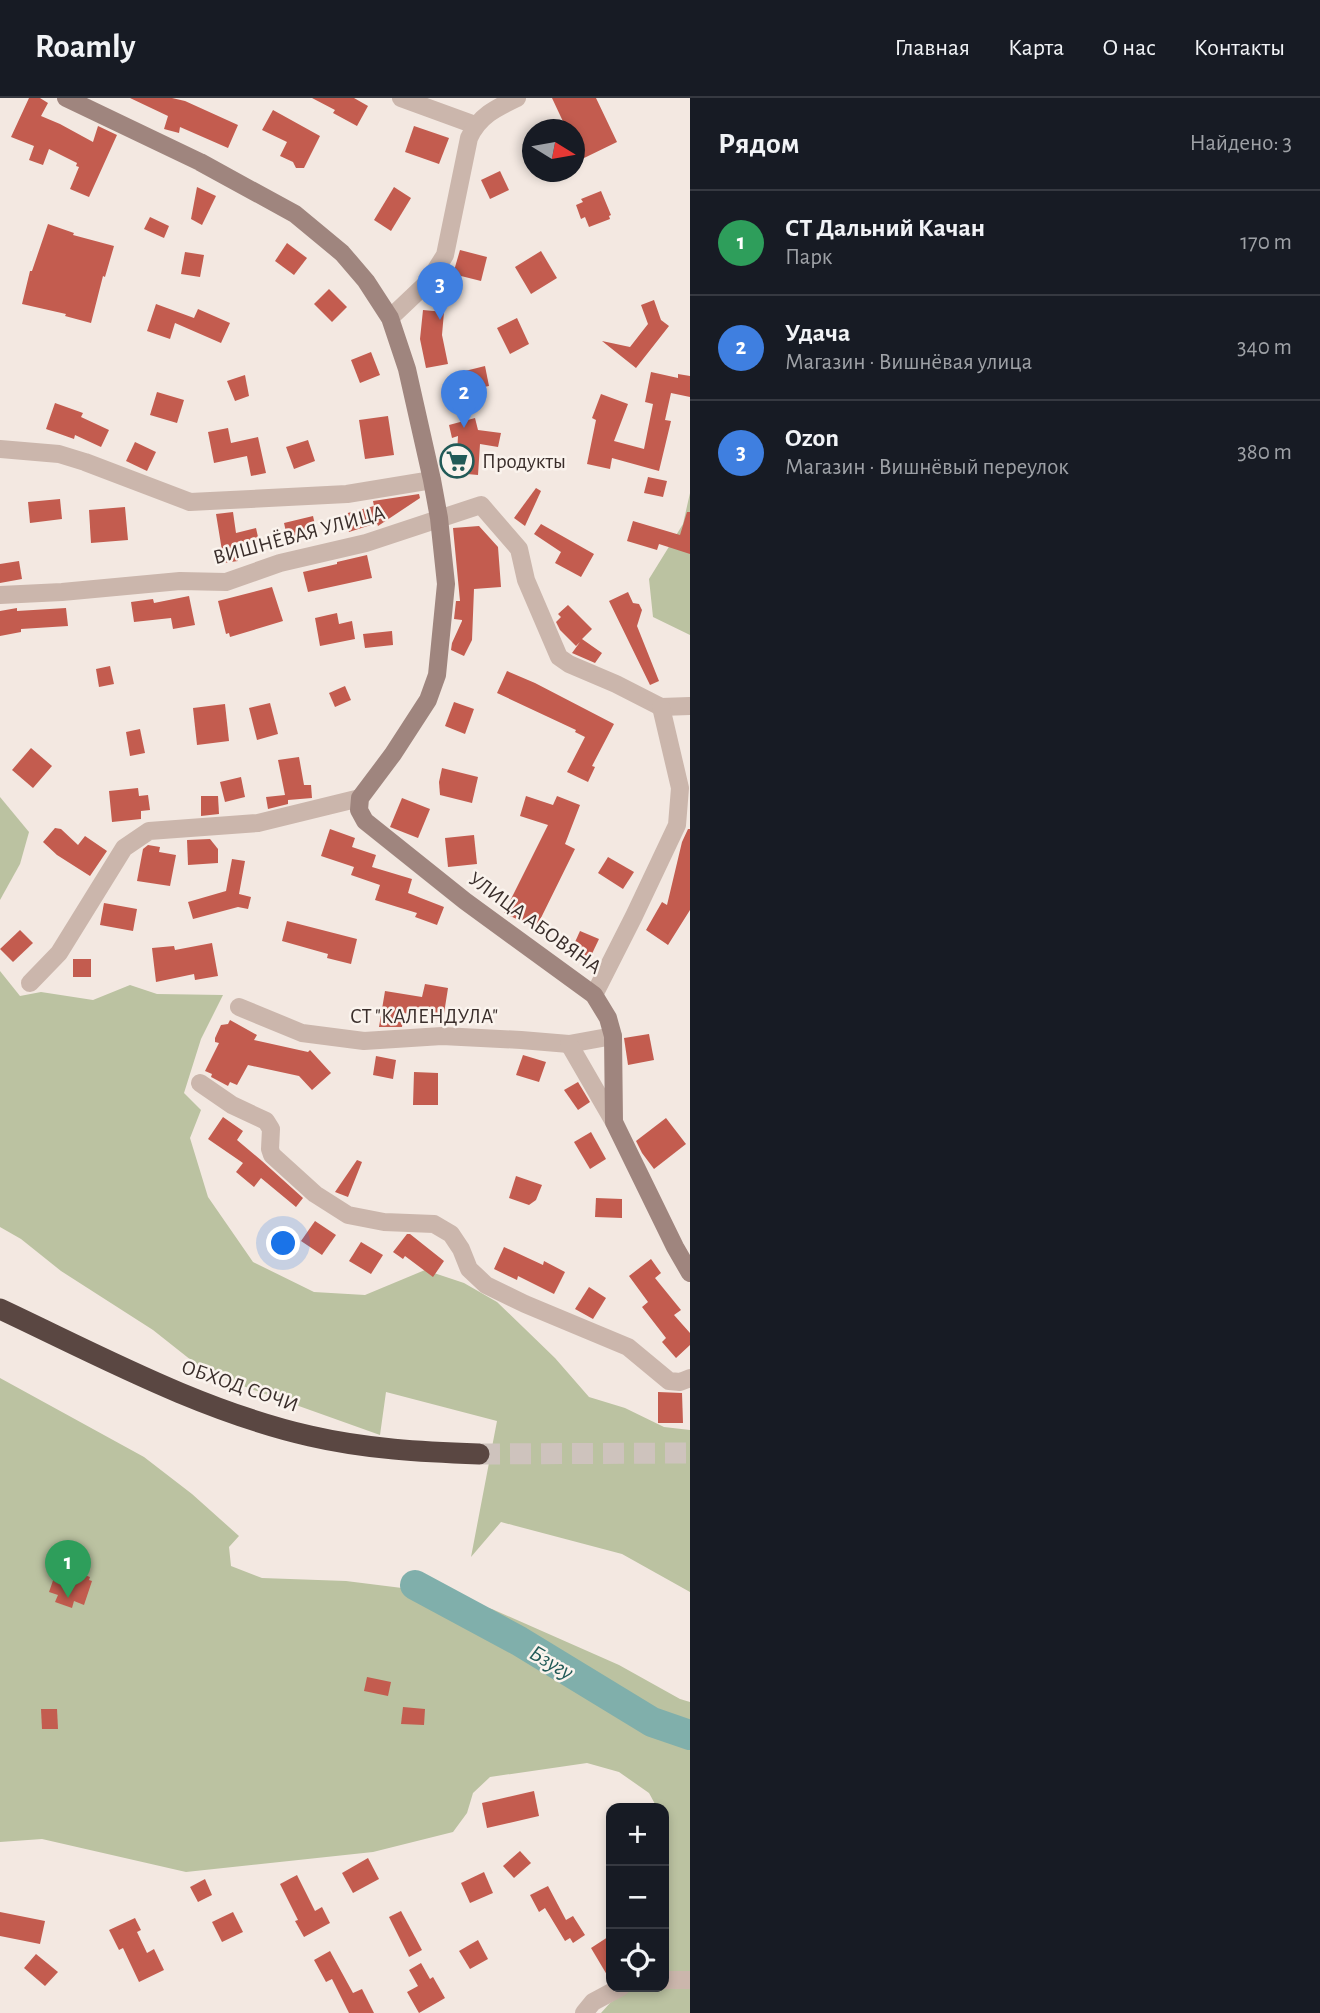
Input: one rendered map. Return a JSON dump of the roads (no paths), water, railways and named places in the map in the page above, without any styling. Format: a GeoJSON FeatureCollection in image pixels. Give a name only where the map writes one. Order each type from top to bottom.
{"type":"FeatureCollection","features":[{"type":"Feature","properties":{"kind":"highway","name":"ОБХОД СОЧИ"},"geometry":{"type":"LineString","coordinates":[[0,1309],[166,1387],[252,1419],[353,1445],[479,1454]]}},
{"type":"Feature","properties":{"kind":"street"},"geometry":{"type":"LineString","coordinates":[[30,983],[59,953],[124,848],[149,831],[258,822],[360,798],[428,700],[437,675],[446,584],[439,518],[407,369],[390,318],[366,281],[342,253],[295,214],[200,162],[66,98]]}},
{"type":"Feature","properties":{"kind":"street"},"geometry":{"type":"LineString","coordinates":[[401,98],[475,125]]}},
{"type":"Feature","properties":{"kind":"street"},"geometry":{"type":"LineString","coordinates":[[390,318],[428,282],[445,255],[469,138],[475,125],[491,110],[517,98]]}},
{"type":"Feature","properties":{"kind":"street"},"geometry":{"type":"LineString","coordinates":[[0,449],[59,454],[190,502],[347,494],[432,480]]}},
{"type":"Feature","properties":{"kind":"street","name":"ВИШНЁВАЯ УЛИЦА"},"geometry":{"type":"LineString","coordinates":[[0,595],[180,581],[226,582],[280,563],[366,543],[481,505],[519,548],[526,580],[559,657],[661,707]]}},
{"type":"Feature","properties":{"kind":"street"},"geometry":{"type":"LineString","coordinates":[[594,995],[677,825],[680,788],[661,707],[690,706]]}},
{"type":"Feature","properties":{"kind":"street","name":"УЛИЦА АБОВЯНА"},"geometry":{"type":"LineString","coordinates":[[360,798],[359,810],[365,821],[465,901],[594,995],[608,1018],[613,1035],[614,1122],[690,1273]]}},
{"type":"Feature","properties":{"kind":"street","name":"СТ \"КАЛЕНДУЛА\""},"geometry":{"type":"LineString","coordinates":[[239,1007],[302,1033],[364,1041],[442,1036],[569,1044],[613,1035]]}},
{"type":"Feature","properties":{"kind":"street"},"geometry":{"type":"LineString","coordinates":[[569,1044],[614,1122]]}},
{"type":"Feature","properties":{"kind":"street"},"geometry":{"type":"LineString","coordinates":[[200,1083],[232,1105],[265,1121],[271,1129],[272,1155],[315,1194],[348,1215],[384,1222],[435,1224],[451,1234],[469,1269],[486,1285],[628,1347],[669,1381],[680,1382],[690,1378]]}},
{"type":"Feature","properties":{"kind":"street"},"geometry":{"type":"LineString","coordinates":[[669,1980],[690,1980]]}},
{"type":"Feature","properties":{"kind":"street"},"geometry":{"type":"LineString","coordinates":[[584,2013],[593,2001],[611,1992]]}},
{"type":"Feature","properties":{"kind":"waterway","name":"Бзугу"},"geometry":{"type":"LineString","coordinates":[[415,1585],[519,1641],[652,1722],[690,1735]]}},
{"type":"Feature","properties":{"kind":"tunnel"},"geometry":{"type":"LineString","coordinates":[[479,1454],[690,1453]]}},
{"type":"Feature","properties":{"kind":"place","name":"Ozon"},"geometry":{"type":"Point","coordinates":[440,320]}},
{"type":"Feature","properties":{"kind":"place","name":"Удача"},"geometry":{"type":"Point","coordinates":[464,428]}},
{"type":"Feature","properties":{"kind":"place","name":"Продукты"},"geometry":{"type":"Point","coordinates":[457,461]}},
{"type":"Feature","properties":{"kind":"place","name":"СТ Дальний Качан"},"geometry":{"type":"Point","coordinates":[68,1598]}}]}
